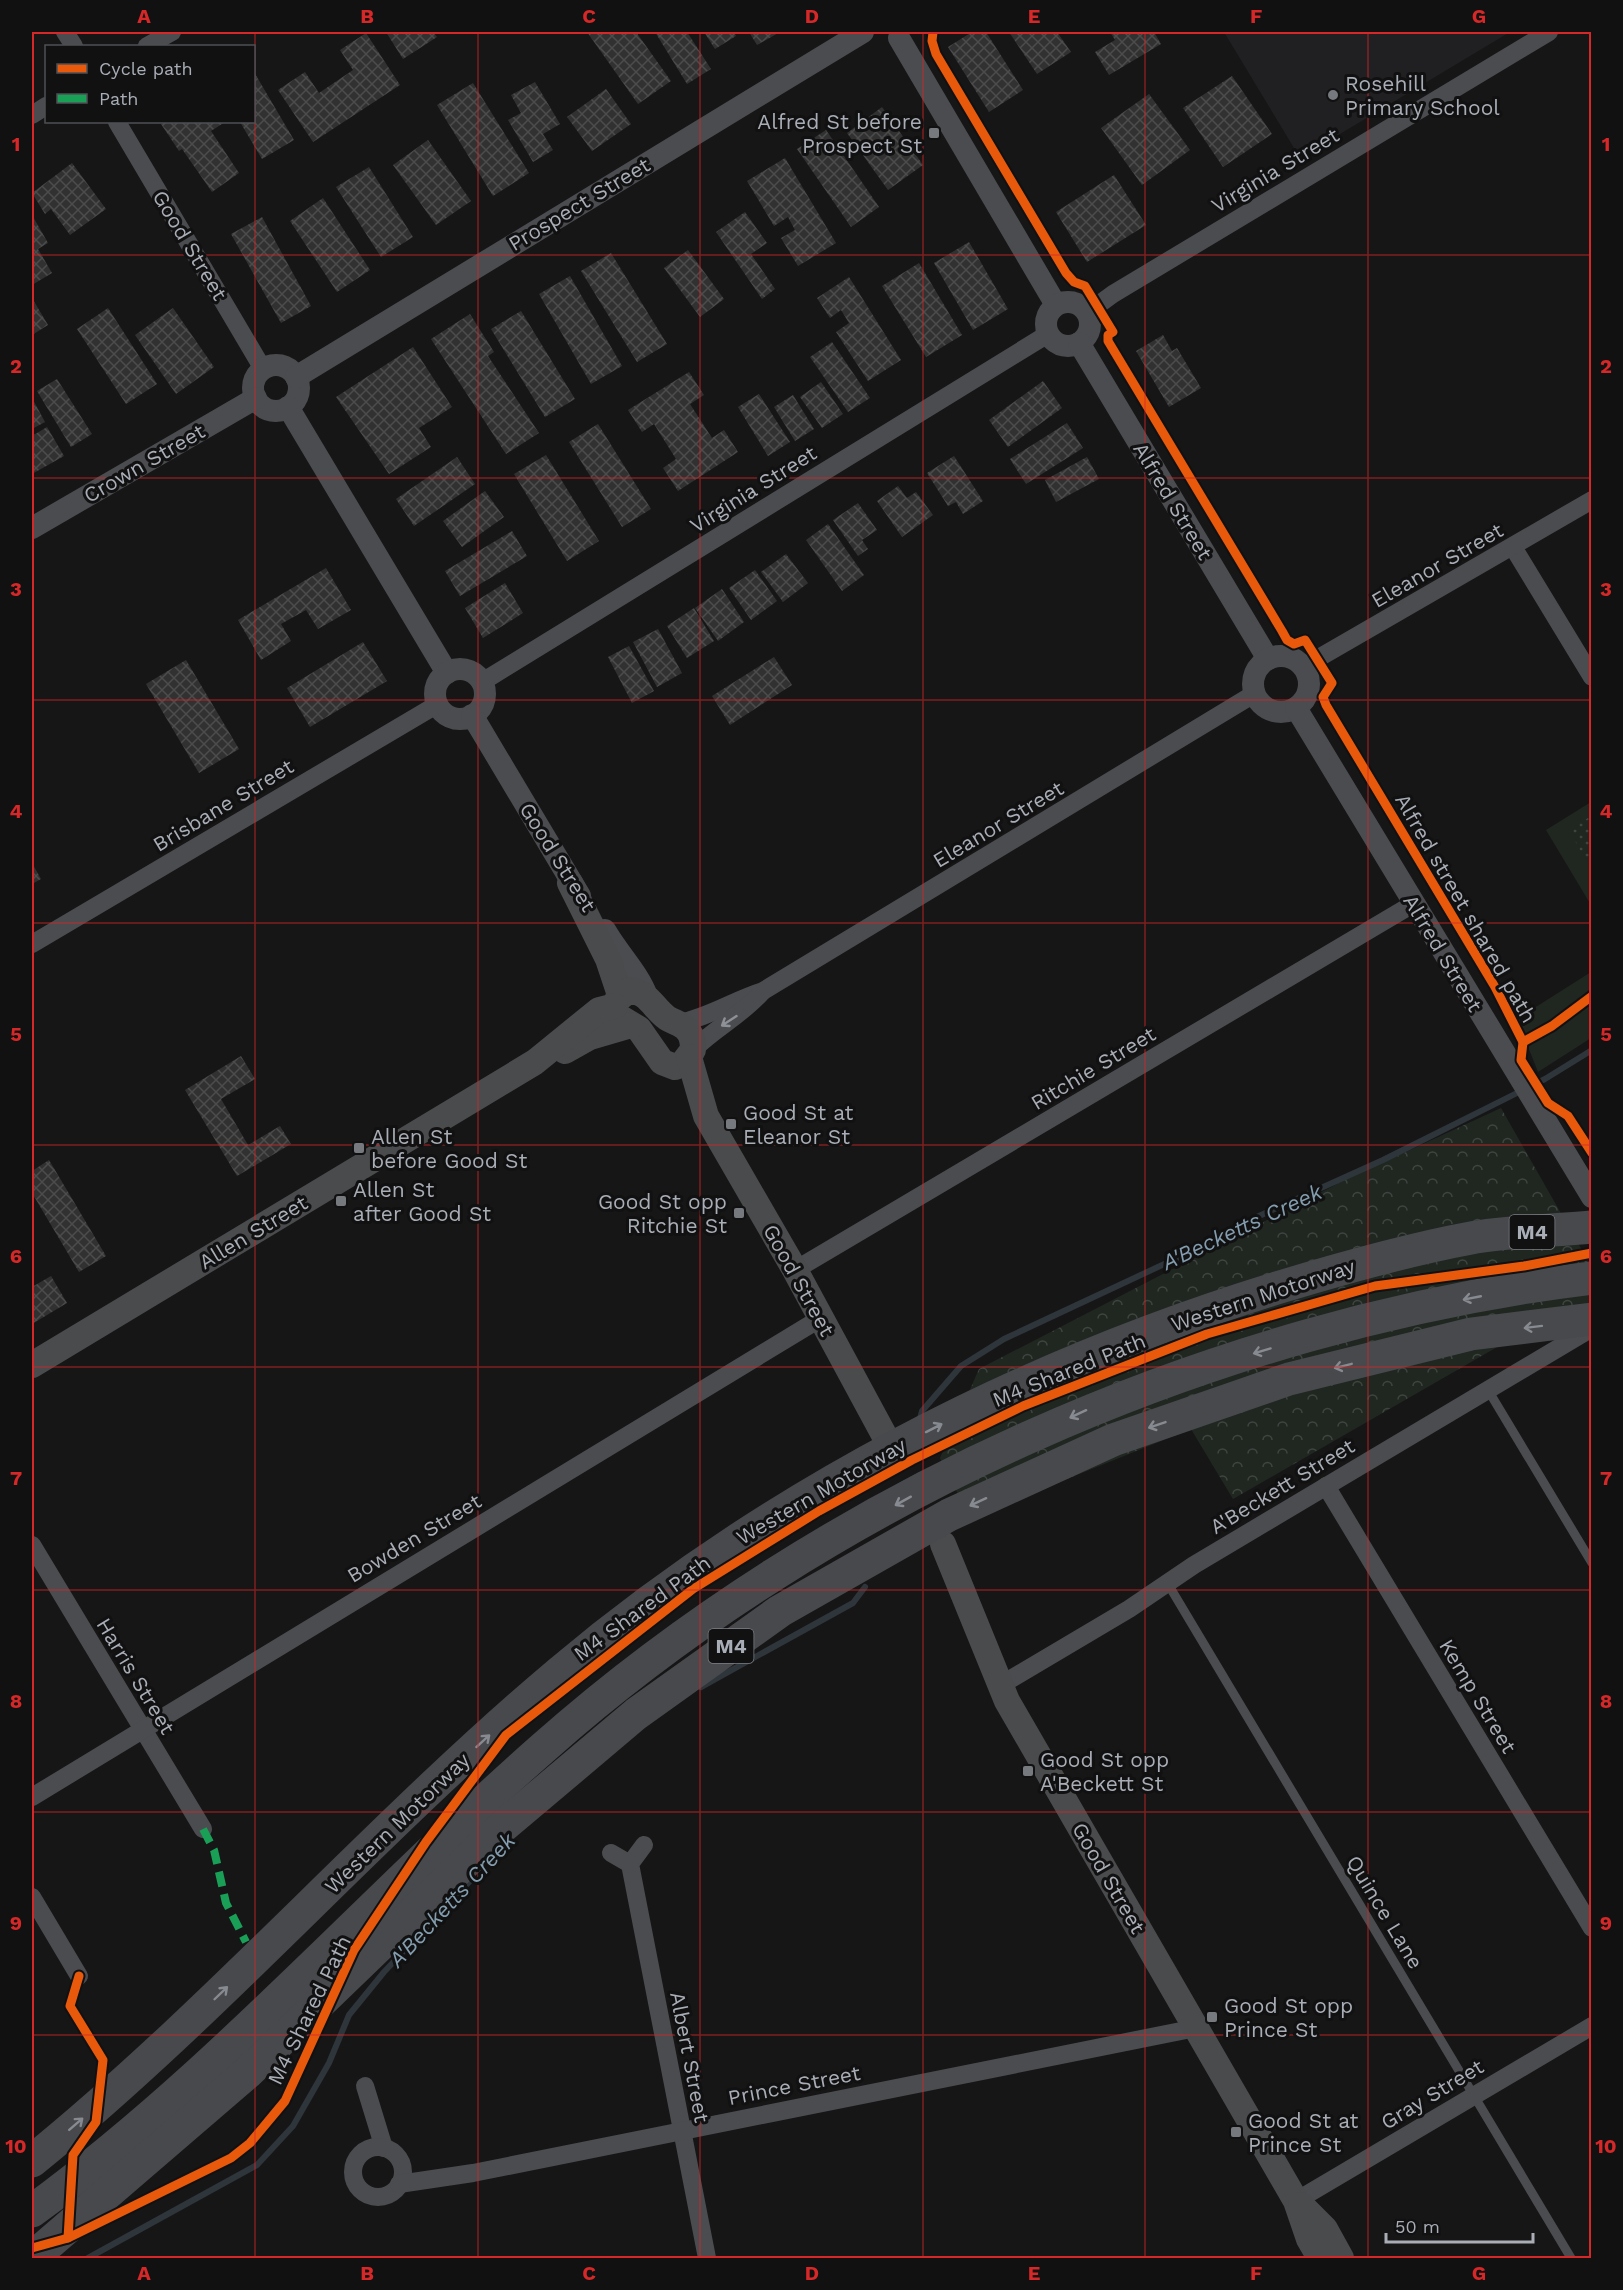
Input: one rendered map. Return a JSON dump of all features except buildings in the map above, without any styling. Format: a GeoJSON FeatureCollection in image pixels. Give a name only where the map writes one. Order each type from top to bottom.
{"type":"FeatureCollection","features":[{"type":"Feature","properties":{"kind":"highway"},"geometry":{"type":"LineString","coordinates":[[1473,1238],[1592,1218]]}},
{"type":"Feature","properties":{"kind":"highway","name":"Western Motorway"},"geometry":{"type":"LineString","coordinates":[[32,2161],[161,2051],[479,1745],[561,1671],[739,1536],[825,1484],[1071,1361],[1242,1299],[1343,1268],[1473,1238],[1592,1227]]}},
{"type":"Feature","properties":{"kind":"highway","name":"M4"},"geometry":{"type":"LineString","coordinates":[[32,2211],[89,2169],[182,2090],[471,1813],[546,1745],[705,1620],[808,1554],[931,1485],[1092,1408],[1264,1350],[1392,1314],[1533,1286],[1592,1278]]}},
{"type":"Feature","properties":{"kind":"highway","name":"M4"},"geometry":{"type":"LineString","coordinates":[[32,2258],[246,2073],[501,1828],[636,1714],[780,1611],[949,1515],[1113,1440],[1300,1376],[1471,1334],[1592,1319]]}},
{"type":"Feature","properties":{"kind":"main road"},"geometry":{"type":"LineString","coordinates":[[570,883],[608,959],[622,1009]]}},
{"type":"Feature","properties":{"kind":"main road","name":"Allen Street"},"geometry":{"type":"LineString","coordinates":[[32,1365],[535,1062],[569,1049],[590,1037],[622,1009],[629,990],[647,996]]}},
{"type":"Feature","properties":{"kind":"main road"},"geometry":{"type":"LineString","coordinates":[[647,996],[665,1017],[679,1023]]}},
{"type":"Feature","properties":{"kind":"main road","name":"Good Street"},"geometry":{"type":"LineString","coordinates":[[622,1009],[646,1036],[688,1098],[706,1116],[795,1270],[889,1444]]}},
{"type":"Feature","properties":{"kind":"main road","name":"Good Street"},"geometry":{"type":"LineString","coordinates":[[679,1023],[691,1034],[691,1053],[706,1116]]}},
{"type":"Feature","properties":{"kind":"main road"},"geometry":{"type":"LineString","coordinates":[[662,1062],[675,1067],[691,1053]]}},
{"type":"Feature","properties":{"kind":"main road","name":"Good Street"},"geometry":{"type":"LineString","coordinates":[[944,1544],[976,1620],[999,1686],[1296,2201],[1309,2240],[1320,2259]]}},
{"type":"Feature","properties":{"kind":"main road","name":"Good Street"},"geometry":{"type":"LineString","coordinates":[[1296,2201],[1325,2229],[1341,2259]]}},
{"type":"Feature","properties":{"kind":"street"},"geometry":{"type":"LineString","coordinates":[[65,32],[73,45]]}},
{"type":"Feature","properties":{"kind":"street"},"geometry":{"type":"LineString","coordinates":[[149,45],[172,32]]}},
{"type":"Feature","properties":{"kind":"street"},"geometry":{"type":"LineString","coordinates":[[865,32],[882,41],[902,35],[1056,305]]}},
{"type":"Feature","properties":{"kind":"street","name":"Prospect Street"},"geometry":{"type":"LineString","coordinates":[[296,377],[865,32]]}},
{"type":"Feature","properties":{"kind":"street","name":"Virginia Street"},"geometry":{"type":"LineString","coordinates":[[1087,313],[1113,294],[1549,32]]}},
{"type":"Feature","properties":{"kind":"street"},"geometry":{"type":"LineString","coordinates":[[32,115],[45,107]]}},
{"type":"Feature","properties":{"kind":"street","name":"Good Street"},"geometry":{"type":"LineString","coordinates":[[118,123],[263,369]]}},
{"type":"Feature","properties":{"kind":"street"},"geometry":{"type":"LineString","coordinates":[[1069,302],[1082,307],[1087,313],[1090,319],[1088,333],[1079,344],[1060,345],[1048,334],[1047,317],[1056,305],[1069,302]]}},
{"type":"Feature","properties":{"kind":"street","name":"Virginia Street"},"geometry":{"type":"LineString","coordinates":[[482,682],[1048,334]]}},
{"type":"Feature","properties":{"kind":"street","name":"Alfred Street"},"geometry":{"type":"LineString","coordinates":[[1079,344],[1268,659]]}},
{"type":"Feature","properties":{"kind":"street"},"geometry":{"type":"LineString","coordinates":[[270,366],[284,367],[296,377],[297,396],[288,407],[274,411],[260,404],[255,398],[254,382],[263,369],[270,366]]}},
{"type":"Feature","properties":{"kind":"street","name":"Crown Street"},"geometry":{"type":"LineString","coordinates":[[32,528],[255,398]]}},
{"type":"Feature","properties":{"kind":"street"},"geometry":{"type":"LineString","coordinates":[[288,407],[447,673]]}},
{"type":"Feature","properties":{"kind":"street","name":"Eleanor Street"},"geometry":{"type":"LineString","coordinates":[[1303,667],[1513,548],[1592,500]]}},
{"type":"Feature","properties":{"kind":"street"},"geometry":{"type":"LineString","coordinates":[[1513,548],[1592,677]]}},
{"type":"Feature","properties":{"kind":"street"},"geometry":{"type":"LineString","coordinates":[[1283,656],[1297,661],[1303,667],[1309,684],[1307,693],[1296,708],[1288,711],[1272,711],[1258,701],[1254,694],[1253,678],[1261,664],[1268,659],[1283,656]]}},
{"type":"Feature","properties":{"kind":"street"},"geometry":{"type":"LineString","coordinates":[[463,669],[478,676],[482,682],[485,689],[483,704],[472,715],[457,718],[442,711],[438,704],[436,687],[447,673],[463,669]]}},
{"type":"Feature","properties":{"kind":"street","name":"Eleanor Street"},"geometry":{"type":"LineString","coordinates":[[679,1023],[699,1019],[738,999],[763,991],[1254,694]]}},
{"type":"Feature","properties":{"kind":"street","name":"Brisbane Street"},"geometry":{"type":"LineString","coordinates":[[32,944],[438,704]]}},
{"type":"Feature","properties":{"kind":"street","name":"Alfred Street"},"geometry":{"type":"LineString","coordinates":[[1296,708],[1545,1123],[1592,1197]]}},
{"type":"Feature","properties":{"kind":"street","name":"Good Street"},"geometry":{"type":"LineString","coordinates":[[472,715],[570,883],[618,953],[641,980],[647,996]]}},
{"type":"Feature","properties":{"kind":"street","name":"Ritchie Street"},"geometry":{"type":"LineString","coordinates":[[795,1270],[1413,904]]}},
{"type":"Feature","properties":{"kind":"street","name":"Eleanor Street"},"geometry":{"type":"LineString","coordinates":[[691,1053],[722,1026],[746,1011],[763,991]]}},
{"type":"Feature","properties":{"kind":"street","name":"Bowden Street"},"geometry":{"type":"LineString","coordinates":[[32,1797],[821,1318]]}},
{"type":"Feature","properties":{"kind":"street","name":"A'Beckett Street"},"geometry":{"type":"LineString","coordinates":[[999,1686],[1168,1584],[1194,1565],[1592,1328]]}},
{"type":"Feature","properties":{"kind":"street","name":"Kemp Street"},"geometry":{"type":"LineString","coordinates":[[1326,1486],[1592,1928]]}},
{"type":"Feature","properties":{"kind":"street","name":"Harris Street"},"geometry":{"type":"LineString","coordinates":[[32,1545],[203,1830]]}},
{"type":"Feature","properties":{"kind":"street"},"geometry":{"type":"LineString","coordinates":[[611,1852],[630,1864],[644,1845]]}},
{"type":"Feature","properties":{"kind":"street","name":"Albert Street"},"geometry":{"type":"LineString","coordinates":[[630,1864],[707,2259]]}},
{"type":"Feature","properties":{"kind":"street"},"geometry":{"type":"LineString","coordinates":[[32,1896],[79,1976]]}},
{"type":"Feature","properties":{"kind":"street","name":"Gray Street"},"geometry":{"type":"LineString","coordinates":[[1296,2201],[1592,2026]]}},
{"type":"Feature","properties":{"kind":"street","name":"Prince Street"},"geometry":{"type":"LineString","coordinates":[[384,2148],[367,2150],[355,2161],[353,2169],[357,2186],[370,2196],[387,2195],[399,2184],[473,2173],[1196,2028]]}},
{"type":"Feature","properties":{"kind":"street"},"geometry":{"type":"LineString","coordinates":[[365,2086],[384,2148],[398,2158],[402,2167],[399,2184]]}},
{"type":"Feature","properties":{"kind":"lane"},"geometry":{"type":"LineString","coordinates":[[1488,1390],[1592,1563]]}},
{"type":"Feature","properties":{"kind":"lane","name":"Quince Lane"},"geometry":{"type":"LineString","coordinates":[[1168,1584],[1571,2259]]}},
{"type":"Feature","properties":{"kind":"shaded area","name":"Rosehill Primary School"},"geometry":{"type":"Polygon","coordinates":[[[1224,32],[1510,32],[1300,158],[1224,32]]]}},
{"type":"Feature","properties":{"kind":"green space"},"geometry":{"type":"Polygon","coordinates":[[[1591,802],[1591,905],[1546,830],[1591,802]]]}},
{"type":"Feature","properties":{"kind":"green space"},"geometry":{"type":"Polygon","coordinates":[[[1591,816],[1591,870],[1569,830],[1591,816]]]}},
{"type":"Feature","properties":{"kind":"green space"},"geometry":{"type":"Polygon","coordinates":[[[1591,972],[1591,1038],[1538,1072],[1517,1019],[1591,972]]]}},
{"type":"Feature","properties":{"kind":"green space"},"geometry":{"type":"Polygon","coordinates":[[[1501,1108],[1591,1266],[1591,1315],[1511,1339],[1233,1499],[1191,1429],[970,1518],[940,1458],[979,1369],[1345,1180],[1501,1108]]]}},
{"type":"Feature","properties":{"kind":"waterway","name":"A'Becketts Creek"},"geometry":{"type":"LineString","coordinates":[[919,1422],[922,1411],[961,1366],[1004,1339],[1175,1259],[1248,1221],[1383,1160],[1545,1079],[1592,1050]]}},
{"type":"Feature","properties":{"kind":"waterway","name":"A'Becketts Creek"},"geometry":{"type":"LineString","coordinates":[[701,1687],[853,1603],[865,1587]]}},
{"type":"Feature","properties":{"kind":"waterway","name":"A'Becketts Creek"},"geometry":{"type":"LineString","coordinates":[[88,2258],[257,2165],[293,2126],[329,2063],[349,2015],[384,1972],[470,1881]]}},
{"type":"Feature","properties":{"kind":"tunnel"},"geometry":{"type":"LineString","coordinates":[[889,1444],[925,1510]]}},
{"type":"Feature","properties":{"kind":"marked path"},"geometry":{"type":"LineString","coordinates":[[203,1829],[214,1850],[226,1903],[246,1942]]}},
{"type":"Feature","properties":{"kind":"cycle path","name":"Alfred street shared path"},"geometry":{"type":"LineString","coordinates":[[933,32],[932,41],[936,54],[1066,273],[1074,282],[1085,286],[1113,332],[1108,335],[1108,341],[1287,640],[1294,644],[1305,640],[1332,683],[1323,697],[1326,705],[1495,987],[1523,1042],[1521,1060],[1548,1103],[1568,1116],[1592,1153]]}},
{"type":"Feature","properties":{"kind":"cycle path"},"geometry":{"type":"LineString","coordinates":[[1523,1042],[1552,1026],[1592,996]]}},
{"type":"Feature","properties":{"kind":"cycle path","name":"M4 Shared Path"},"geometry":{"type":"LineString","coordinates":[[32,2248],[68,2238],[231,2158],[250,2143],[285,2101],[354,1950],[426,1842],[506,1735],[693,1589],[819,1511],[912,1460],[1023,1406],[1207,1334],[1375,1286],[1524,1266],[1592,1253]]}},
{"type":"Feature","properties":{"kind":"cycle path"},"geometry":{"type":"LineString","coordinates":[[68,2238],[73,2155],[96,2122],[103,2060],[70,2006],[79,1976]]}},
{"type":"Feature","properties":{"kind":"place","name":"Rosehill Primary School"},"geometry":{"type":"Point","coordinates":[1333,95]}},
{"type":"Feature","properties":{"kind":"place","name":"Alfred St before Prospect St"},"geometry":{"type":"Point","coordinates":[934,133]}},
{"type":"Feature","properties":{"kind":"place","name":"Good St at Eleanor St"},"geometry":{"type":"Point","coordinates":[731,1124]}},
{"type":"Feature","properties":{"kind":"place","name":"Allen St before Good St"},"geometry":{"type":"Point","coordinates":[359,1148]}},
{"type":"Feature","properties":{"kind":"place","name":"Allen St after Good St"},"geometry":{"type":"Point","coordinates":[341,1201]}},
{"type":"Feature","properties":{"kind":"place","name":"Good St opp Ritchie St"},"geometry":{"type":"Point","coordinates":[739,1213]}},
{"type":"Feature","properties":{"kind":"place","name":"Good St opp A'Beckett St"},"geometry":{"type":"Point","coordinates":[1028,1771]}},
{"type":"Feature","properties":{"kind":"place","name":"Good St opp Prince St"},"geometry":{"type":"Point","coordinates":[1212,2017]}},
{"type":"Feature","properties":{"kind":"place","name":"Good St at Prince St"},"geometry":{"type":"Point","coordinates":[1236,2132]}}]}
